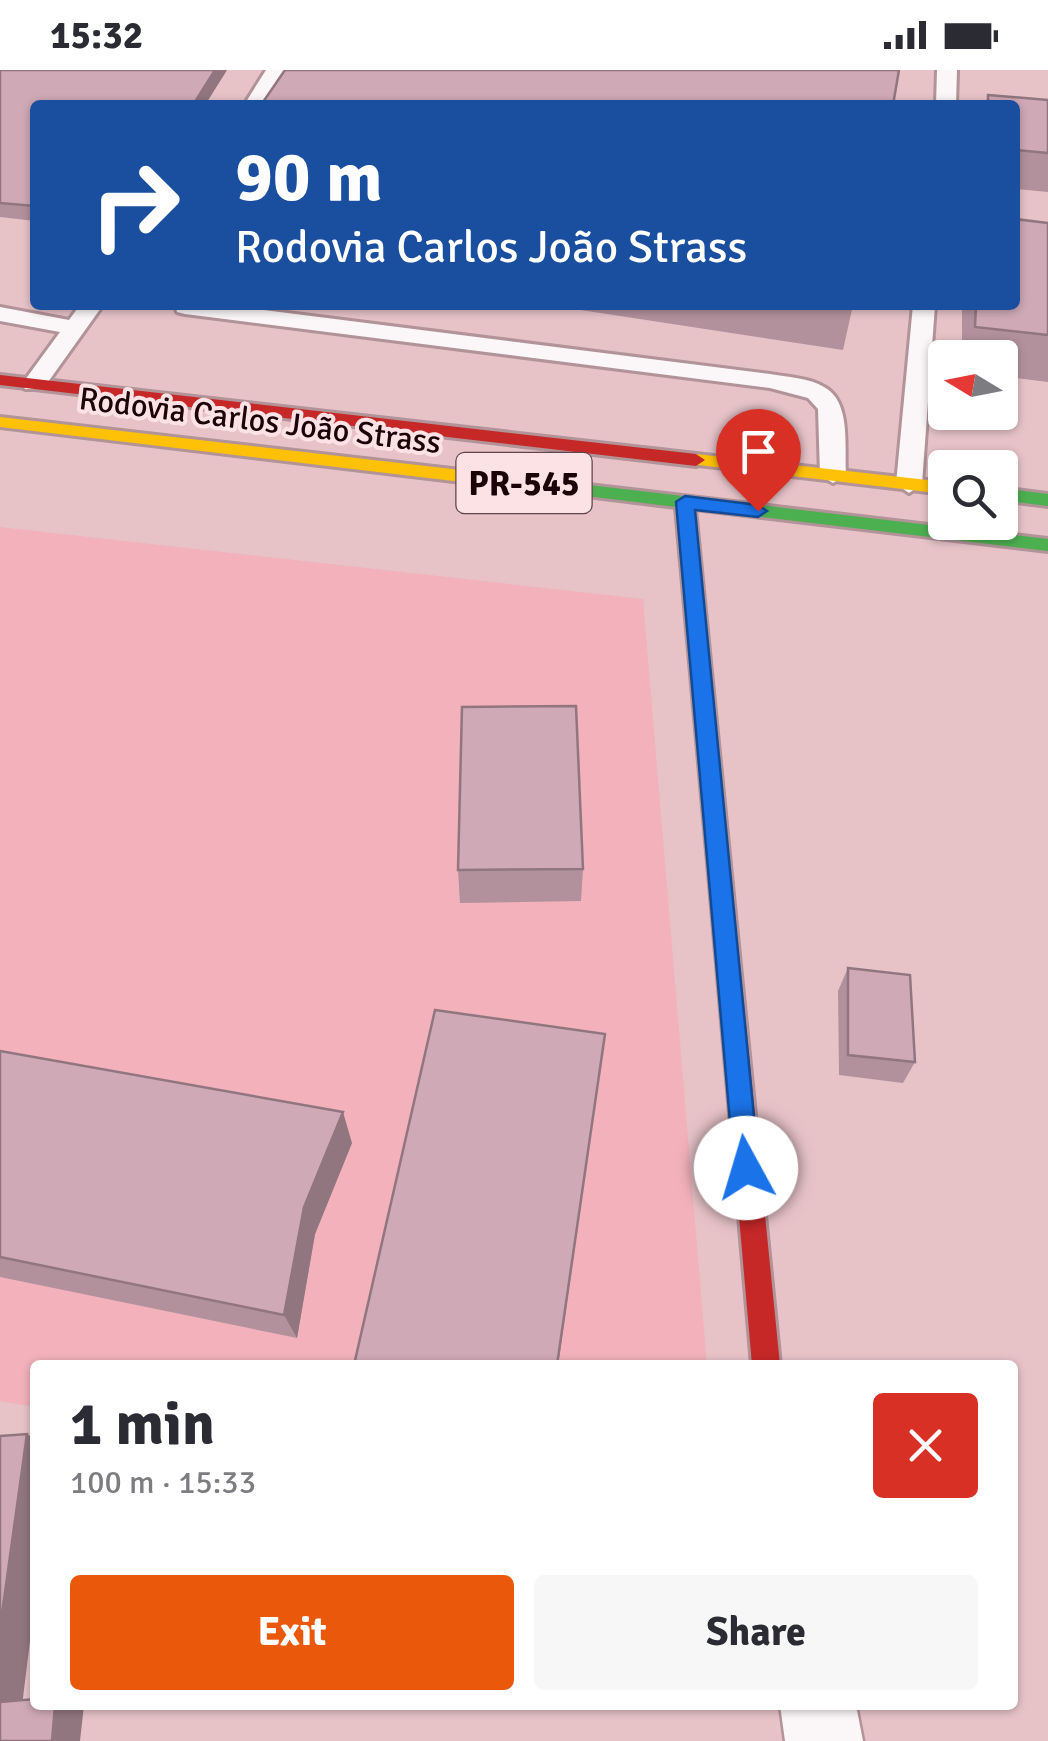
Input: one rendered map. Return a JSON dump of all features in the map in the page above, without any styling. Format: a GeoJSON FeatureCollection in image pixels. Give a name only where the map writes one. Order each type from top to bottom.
{"type":"FeatureCollection","features":[{"type":"Feature","properties":{"kind":"main road","name":"Rodovia Carlos João Strass"},"geometry":{"type":"LineString","coordinates":[[0,380],[928,486]]}},
{"type":"Feature","properties":{"kind":"main road","name":"Rodovia Carlos João Strass"},"geometry":{"type":"LineString","coordinates":[[0,422],[1048,545]]}},
{"type":"Feature","properties":{"kind":"main road"},"geometry":{"type":"LineString","coordinates":[[1018,496],[1048,500]]}},
{"type":"Feature","properties":{"kind":"main road"},"geometry":{"type":"LineString","coordinates":[[685,502],[766,1360]]}},
{"type":"Feature","properties":{"kind":"street"},"geometry":{"type":"LineString","coordinates":[[819,1710],[824,1741]]}},
{"type":"Feature","properties":{"kind":"lane"},"geometry":{"type":"LineString","coordinates":[[257,100],[276,70]]}},
{"type":"Feature","properties":{"kind":"lane"},"geometry":{"type":"LineString","coordinates":[[946,100],[947,70]]}},
{"type":"Feature","properties":{"kind":"lane"},"geometry":{"type":"LineString","coordinates":[[34,384],[89,310]]}},
{"type":"Feature","properties":{"kind":"lane"},"geometry":{"type":"LineString","coordinates":[[201,310],[770,381],[816,392],[830,408],[833,475]]}},
{"type":"Feature","properties":{"kind":"lane"},"geometry":{"type":"LineString","coordinates":[[909,484],[924,310]]}},
{"type":"Feature","properties":{"kind":"lane"},"geometry":{"type":"LineString","coordinates":[[0,314],[76,328]]}},
{"type":"Feature","properties":{"kind":"shaded area"},"geometry":{"type":"Polygon","coordinates":[[[0,527],[643,599],[707,1360],[30,1360],[30,1406],[0,1401],[0,527]]]}},
{"type":"Feature","properties":{"kind":"building"},"geometry":{"type":"Polygon","coordinates":[[[0,70],[215,70],[196,100],[30,100],[30,206],[0,203],[0,70]]]}},
{"type":"Feature","properties":{"kind":"building"},"geometry":{"type":"Polygon","coordinates":[[[285,70],[899,70],[894,100],[264,100],[285,70]]]}},
{"type":"Feature","properties":{"kind":"building"},"geometry":{"type":"Polygon","coordinates":[[[988,95],[1048,100],[1048,153],[1020,150],[1020,100],[988,100],[988,95]]]}},
{"type":"Feature","properties":{"kind":"building"},"geometry":{"type":"Polygon","coordinates":[[[1020,220],[1048,223],[1048,335],[975,327],[976,310],[1020,310],[1020,220]]]}},
{"type":"Feature","properties":{"kind":"building"},"geometry":{"type":"Polygon","coordinates":[[[576,706],[583,869],[458,870],[462,707],[576,706]]]}},
{"type":"Feature","properties":{"kind":"building"},"geometry":{"type":"Polygon","coordinates":[[[848,968],[910,975],[915,1062],[848,1055],[848,968]]]}},
{"type":"Feature","properties":{"kind":"building"},"geometry":{"type":"Polygon","coordinates":[[[435,1010],[605,1034],[558,1360],[355,1360],[435,1010]]]}},
{"type":"Feature","properties":{"kind":"building"},"geometry":{"type":"Polygon","coordinates":[[[0,1051],[343,1112],[304,1207],[284,1315],[0,1257],[0,1051]]]}},
{"type":"Feature","properties":{"kind":"building"},"geometry":{"type":"Polygon","coordinates":[[[27,1434],[0,1628],[0,1436],[27,1434]]]}},
{"type":"Feature","properties":{"kind":"building"},"geometry":{"type":"Polygon","coordinates":[[[30,1699],[30,1710],[55,1710],[52,1741],[0,1741],[0,1702],[30,1699]]]}},
{"type":"Feature","properties":{"kind":"traffic: fast"},"geometry":{"type":"LineString","coordinates":[[504,481],[1048,545]]}},
{"type":"Feature","properties":{"kind":"traffic: fast"},"geometry":{"type":"LineString","coordinates":[[1018,496],[1048,500]]}},
{"type":"Feature","properties":{"kind":"traffic: fast"},"geometry":{"type":"LineString","coordinates":[[685,502],[721,885]]}},
{"type":"Feature","properties":{"kind":"traffic: slow"},"geometry":{"type":"LineString","coordinates":[[0,422],[504,481]]}},
{"type":"Feature","properties":{"kind":"traffic: slow"},"geometry":{"type":"LineString","coordinates":[[696,460],[928,486]]}},
{"type":"Feature","properties":{"kind":"traffic: jam"},"geometry":{"type":"LineString","coordinates":[[0,380],[696,460]]}},
{"type":"Feature","properties":{"kind":"traffic: jam"},"geometry":{"type":"LineString","coordinates":[[721,885],[766,1360]]}},
{"type":"Feature","properties":{"kind":"route"},"geometry":{"type":"LineString","coordinates":[[746,1168],[685,502],[758,511]]}}]}
